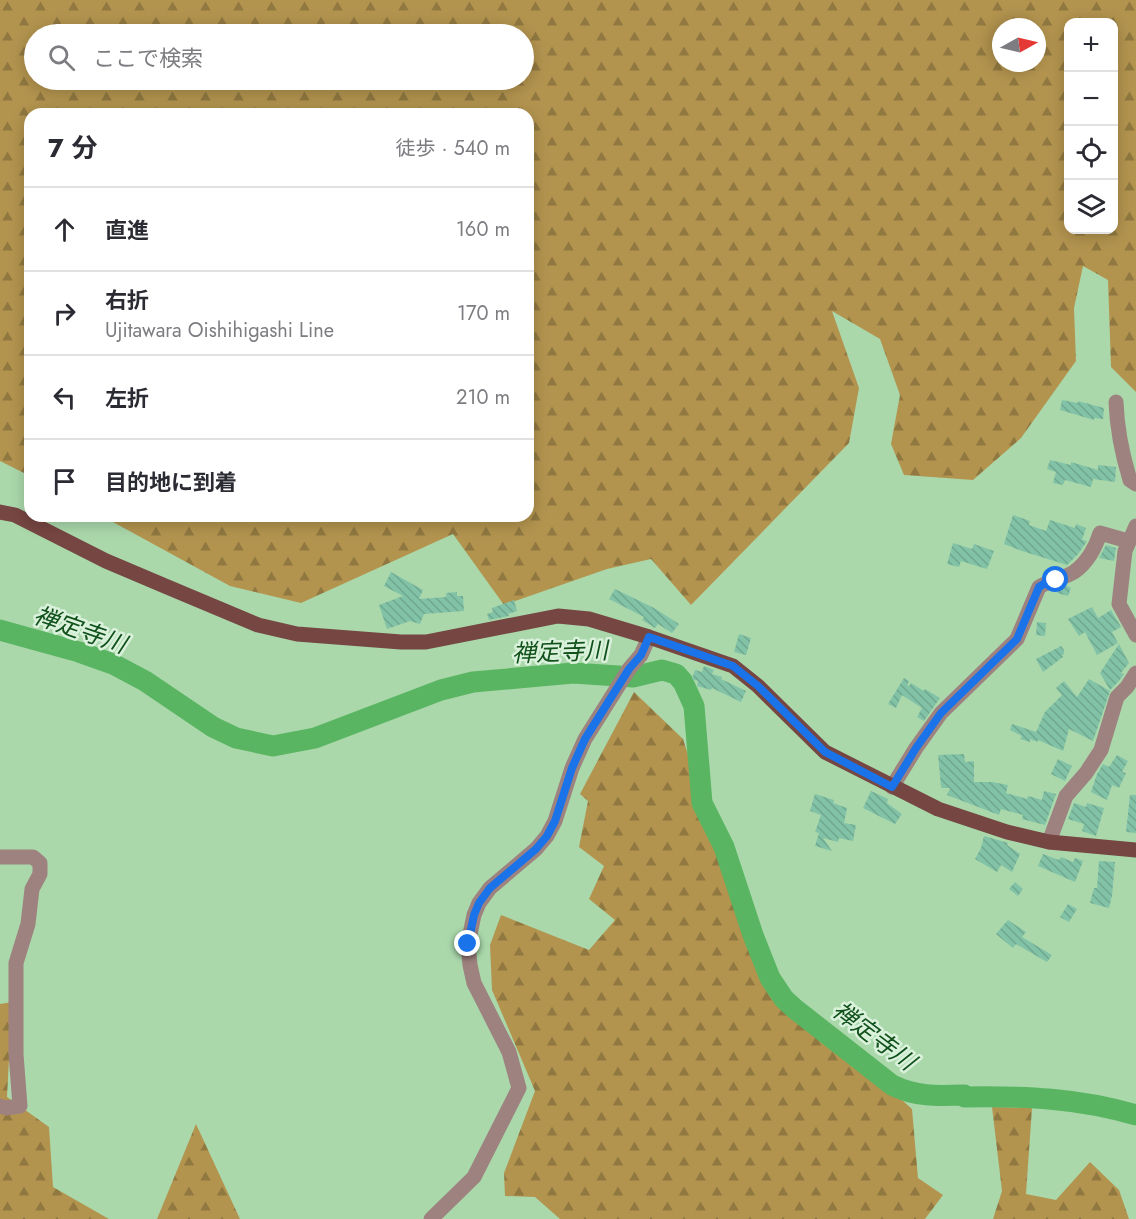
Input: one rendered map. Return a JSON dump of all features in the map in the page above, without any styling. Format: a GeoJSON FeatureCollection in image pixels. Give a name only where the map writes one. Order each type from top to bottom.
{"type":"FeatureCollection","features":[{"type":"Feature","properties":{"kind":"main road"},"geometry":{"type":"LineString","coordinates":[[0,512],[24,520]]}},
{"type":"Feature","properties":{"kind":"main road"},"geometry":{"type":"LineString","coordinates":[[29,522],[106,561],[258,625],[297,634],[426,642],[558,616],[590,619],[733,666],[758,686],[825,752],[938,809],[1007,832],[1049,842],[1136,850]]}},
{"type":"Feature","properties":{"kind":"street"},"geometry":{"type":"LineString","coordinates":[[1116,402],[1124,461],[1130,480],[1136,484]]}},
{"type":"Feature","properties":{"kind":"street"},"geometry":{"type":"LineString","coordinates":[[1136,526],[1125,551],[1119,604],[1136,635]]}},
{"type":"Feature","properties":{"kind":"street"},"geometry":{"type":"LineString","coordinates":[[892,787],[941,713],[1017,639],[1039,587],[1074,572],[1096,546],[1100,533],[1128,541]]}},
{"type":"Feature","properties":{"kind":"street"},"geometry":{"type":"LineString","coordinates":[[431,1219],[474,1177],[519,1088],[509,1052],[474,983],[468,944],[474,915],[479,903],[490,888],[536,849],[547,836],[555,821],[572,768],[585,739],[626,674],[641,655],[649,637]]}},
{"type":"Feature","properties":{"kind":"street"},"geometry":{"type":"LineString","coordinates":[[1049,842],[1066,796],[1086,773],[1101,750],[1118,697],[1136,673]]}},
{"type":"Feature","properties":{"kind":"street"},"geometry":{"type":"LineString","coordinates":[[0,857],[33,857],[40,863],[40,874],[32,889],[28,924],[16,963],[16,1054],[20,1106],[6,1108],[0,1106]]}},
{"type":"Feature","properties":{"kind":"green space"},"geometry":{"type":"Polygon","coordinates":[[[0,0],[1136,0],[1136,392],[1111,367],[1108,280],[1083,266],[1074,308],[1076,361],[1021,438],[973,480],[904,475],[891,444],[900,395],[880,339],[832,311],[859,388],[849,443],[691,605],[651,559],[607,569],[504,605],[453,534],[301,603],[230,586],[113,522],[534,522],[534,108],[24,108],[24,473],[0,461],[0,0]]]}},
{"type":"Feature","properties":{"kind":"green space"},"geometry":{"type":"Polygon","coordinates":[[[634,692],[683,739],[757,970],[912,1109],[918,1178],[943,1195],[925,1219],[560,1219],[535,1197],[505,1196],[504,1173],[535,1091],[492,990],[490,945],[501,915],[589,950],[615,920],[589,899],[604,866],[579,847],[588,801],[580,794],[634,692]]]}},
{"type":"Feature","properties":{"kind":"green space"},"geometry":{"type":"Polygon","coordinates":[[[12,1002],[7,1097],[49,1127],[53,1187],[109,1219],[0,1219],[0,1004],[12,1002]]]}},
{"type":"Feature","properties":{"kind":"green space"},"geometry":{"type":"Polygon","coordinates":[[[992,1107],[1032,1108],[1026,1194],[1056,1200],[1090,1162],[1119,1190],[1129,1219],[993,1219],[1002,1191],[992,1107]]]}},
{"type":"Feature","properties":{"kind":"green space"},"geometry":{"type":"Polygon","coordinates":[[[196,1124],[240,1219],[157,1219],[196,1124]]]}},
{"type":"Feature","properties":{"kind":"building"},"geometry":{"type":"Polygon","coordinates":[[[1062,400],[1078,403],[1078,401],[1104,408],[1103,419],[1094,418],[1094,420],[1060,410],[1062,400]]]}},
{"type":"Feature","properties":{"kind":"building"},"geometry":{"type":"Polygon","coordinates":[[[1050,460],[1071,465],[1071,462],[1098,470],[1098,465],[1116,467],[1115,482],[1093,479],[1091,487],[1065,480],[1063,485],[1053,483],[1056,472],[1047,469],[1050,460]]]}},
{"type":"Feature","properties":{"kind":"building"},"geometry":{"type":"Polygon","coordinates":[[[1013,515],[1030,521],[1029,525],[1046,531],[1050,520],[1075,528],[1076,524],[1086,528],[1082,540],[1087,541],[1067,565],[1022,551],[1004,544],[1013,515]]]}},
{"type":"Feature","properties":{"kind":"building"},"geometry":{"type":"Polygon","coordinates":[[[953,543],[972,549],[974,544],[994,551],[987,569],[961,561],[959,567],[947,564],[953,543]]]}},
{"type":"Feature","properties":{"kind":"building"},"geometry":{"type":"Polygon","coordinates":[[[1106,545],[1116,548],[1114,561],[1099,558],[1106,545]]]}},
{"type":"Feature","properties":{"kind":"building"},"geometry":{"type":"Polygon","coordinates":[[[391,572],[423,590],[419,599],[446,597],[446,593],[457,592],[457,596],[463,596],[464,611],[424,614],[420,624],[410,621],[387,629],[379,605],[403,596],[384,586],[391,572]]]}},
{"type":"Feature","properties":{"kind":"building"},"geometry":{"type":"Polygon","coordinates":[[[1067,586],[1071,588],[1068,596],[1057,593],[1059,589],[1067,586]]]}},
{"type":"Feature","properties":{"kind":"building"},"geometry":{"type":"Polygon","coordinates":[[[615,589],[654,608],[679,624],[672,633],[658,624],[655,628],[642,620],[644,617],[609,599],[615,589]]]}},
{"type":"Feature","properties":{"kind":"building"},"geometry":{"type":"Polygon","coordinates":[[[514,600],[517,611],[508,614],[509,616],[489,620],[487,614],[493,612],[492,608],[514,600]]]}},
{"type":"Feature","properties":{"kind":"building"},"geometry":{"type":"Polygon","coordinates":[[[1092,607],[1098,618],[1111,610],[1121,627],[1112,632],[1118,643],[1097,655],[1085,632],[1079,636],[1068,619],[1092,607]]]}},
{"type":"Feature","properties":{"kind":"building"},"geometry":{"type":"Polygon","coordinates":[[[1037,622],[1046,623],[1045,636],[1036,635],[1037,622]]]}},
{"type":"Feature","properties":{"kind":"building"},"geometry":{"type":"Polygon","coordinates":[[[739,634],[751,638],[746,655],[734,652],[739,634]]]}},
{"type":"Feature","properties":{"kind":"building"},"geometry":{"type":"Polygon","coordinates":[[[1119,644],[1129,663],[1121,673],[1124,674],[1110,690],[1100,673],[1119,644]]]}},
{"type":"Feature","properties":{"kind":"building"},"geometry":{"type":"Polygon","coordinates":[[[1061,646],[1064,650],[1063,657],[1043,672],[1036,659],[1061,646]]]}},
{"type":"Feature","properties":{"kind":"building"},"geometry":{"type":"Polygon","coordinates":[[[704,666],[714,670],[712,674],[746,691],[741,702],[712,688],[711,690],[697,686],[698,681],[692,679],[695,670],[702,672],[704,666]]]}},
{"type":"Feature","properties":{"kind":"building"},"geometry":{"type":"Polygon","coordinates":[[[904,678],[909,681],[907,685],[911,683],[940,698],[924,721],[917,717],[922,708],[902,695],[896,708],[888,704],[904,678]]]}},
{"type":"Feature","properties":{"kind":"building"},"geometry":{"type":"Polygon","coordinates":[[[1089,679],[1110,691],[1093,741],[1069,729],[1063,751],[1038,740],[1037,742],[1030,739],[1030,742],[1020,739],[1022,736],[1010,730],[1012,724],[1036,732],[1045,712],[1062,695],[1056,688],[1064,681],[1077,697],[1089,679]]]}},
{"type":"Feature","properties":{"kind":"building"},"geometry":{"type":"Polygon","coordinates":[[[964,754],[965,762],[974,761],[974,782],[1008,785],[1006,793],[1027,799],[1028,796],[1042,800],[1044,791],[1056,794],[1045,825],[1022,819],[1023,815],[1001,809],[999,815],[947,795],[950,788],[941,786],[938,755],[964,754]]]}},
{"type":"Feature","properties":{"kind":"building"},"geometry":{"type":"Polygon","coordinates":[[[1117,755],[1128,761],[1122,772],[1126,773],[1119,788],[1112,785],[1107,800],[1091,792],[1103,764],[1109,767],[1117,755]]]}},
{"type":"Feature","properties":{"kind":"building"},"geometry":{"type":"Polygon","coordinates":[[[1058,759],[1072,766],[1065,781],[1051,774],[1058,759]]]}},
{"type":"Feature","properties":{"kind":"building"},"geometry":{"type":"Polygon","coordinates":[[[871,791],[888,799],[887,803],[902,814],[895,824],[863,808],[871,791]]]}},
{"type":"Feature","properties":{"kind":"building"},"geometry":{"type":"Polygon","coordinates":[[[815,794],[834,800],[833,803],[847,808],[844,823],[856,825],[853,841],[839,838],[838,842],[823,838],[832,851],[815,846],[819,833],[815,832],[821,815],[810,811],[815,794]]]}},
{"type":"Feature","properties":{"kind":"building"},"geometry":{"type":"Polygon","coordinates":[[[1130,795],[1136,795],[1136,833],[1126,832],[1130,795]]]}},
{"type":"Feature","properties":{"kind":"building"},"geometry":{"type":"Polygon","coordinates":[[[1074,803],[1086,807],[1087,803],[1104,808],[1096,836],[1082,831],[1084,824],[1068,819],[1074,803]]]}},
{"type":"Feature","properties":{"kind":"building"},"geometry":{"type":"Polygon","coordinates":[[[984,836],[1008,843],[1007,845],[1020,854],[1012,872],[1001,865],[997,872],[975,859],[984,836]]]}},
{"type":"Feature","properties":{"kind":"building"},"geometry":{"type":"Polygon","coordinates":[[[1043,854],[1059,860],[1061,857],[1073,862],[1075,858],[1083,861],[1075,882],[1038,866],[1043,854]]]}},
{"type":"Feature","properties":{"kind":"building"},"geometry":{"type":"Polygon","coordinates":[[[1099,861],[1115,862],[1109,908],[1090,903],[1094,888],[1097,888],[1099,861]]]}},
{"type":"Feature","properties":{"kind":"building"},"geometry":{"type":"Polygon","coordinates":[[[1015,882],[1023,889],[1018,896],[1009,889],[1015,882]]]}},
{"type":"Feature","properties":{"kind":"building"},"geometry":{"type":"Polygon","coordinates":[[[1068,904],[1077,909],[1069,922],[1060,917],[1068,904]]]}},
{"type":"Feature","properties":{"kind":"building"},"geometry":{"type":"Polygon","coordinates":[[[1008,920],[1026,932],[1022,937],[1052,955],[1047,962],[1016,944],[1013,948],[996,934],[1008,920]]]}},
{"type":"Feature","properties":{"kind":"waterway","name":"禅定寺川"},"geometry":{"type":"LineString","coordinates":[[0,630],[113,664],[145,681],[213,727],[236,738],[273,746],[315,738],[441,690],[473,682],[573,673],[633,677],[662,670],[676,674],[683,682],[694,706],[702,803],[724,847],[770,978],[784,999],[892,1085],[910,1092],[927,1095],[1030,1098],[1072,1102],[1136,1115]]}},
{"type":"Feature","properties":{"kind":"route"},"geometry":{"type":"LineString","coordinates":[[468,944],[479,903],[490,888],[536,849],[547,836],[555,821],[572,768],[585,739],[629,669],[641,655],[649,637],[733,666],[758,686],[825,752],[892,787],[941,713],[996,662],[1017,639],[1039,587],[1056,580]]}}]}
